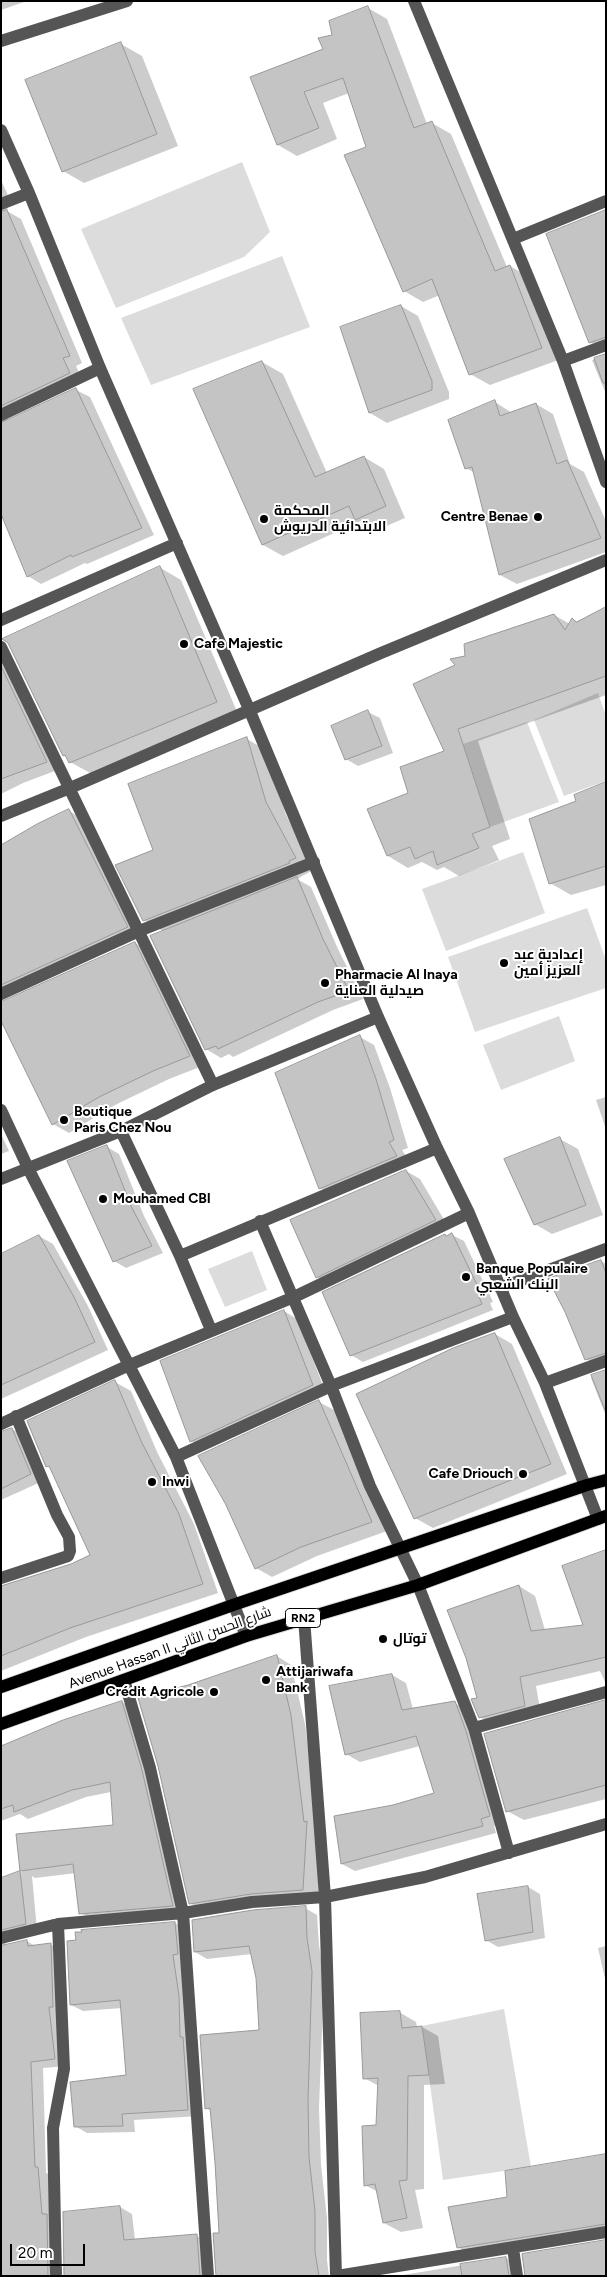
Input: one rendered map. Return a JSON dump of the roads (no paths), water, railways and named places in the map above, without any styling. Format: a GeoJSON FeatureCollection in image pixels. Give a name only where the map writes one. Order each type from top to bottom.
{"type":"FeatureCollection","features":[{"type":"Feature","properties":{"kind":"main road","name":"Avenue Hassan II شارع الحسن الثاني"},"geometry":{"type":"LineString","coordinates":[[1,1687],[233,1605],[606,1480]]}},
{"type":"Feature","properties":{"kind":"main road","name":"Avenue Hassan II شارع الحسن الثاني"},"geometry":{"type":"LineString","coordinates":[[1,1724],[246,1636],[418,1585],[602,1517]]}},
{"type":"Feature","properties":{"kind":"street"},"geometry":{"type":"LineString","coordinates":[[1,41],[127,1]]}},
{"type":"Feature","properties":{"kind":"street"},"geometry":{"type":"LineString","coordinates":[[414,1],[563,361],[606,482]]}},
{"type":"Feature","properties":{"kind":"street"},"geometry":{"type":"LineString","coordinates":[[1,130],[29,193],[100,368],[249,709],[378,1017],[437,1148],[469,1213],[512,1317],[545,1383],[602,1517]]}},
{"type":"Feature","properties":{"kind":"street"},"geometry":{"type":"LineString","coordinates":[[1,204],[29,193]]}},
{"type":"Feature","properties":{"kind":"street"},"geometry":{"type":"LineString","coordinates":[[513,239],[606,201]]}},
{"type":"Feature","properties":{"kind":"street"},"geometry":{"type":"LineString","coordinates":[[563,361],[606,345]]}},
{"type":"Feature","properties":{"kind":"street"},"geometry":{"type":"LineString","coordinates":[[1,415],[100,368]]}},
{"type":"Feature","properties":{"kind":"street"},"geometry":{"type":"LineString","coordinates":[[1,620],[177,542]]}},
{"type":"Feature","properties":{"kind":"street"},"geometry":{"type":"LineString","coordinates":[[1,816],[70,788],[249,709],[606,560]]}},
{"type":"Feature","properties":{"kind":"street"},"geometry":{"type":"LineString","coordinates":[[1,647],[213,1085]]}},
{"type":"Feature","properties":{"kind":"street"},"geometry":{"type":"LineString","coordinates":[[1,994],[138,931],[314,862]]}},
{"type":"Feature","properties":{"kind":"street"},"geometry":{"type":"LineString","coordinates":[[1,1179],[29,1170],[121,1132],[213,1085],[378,1017]]}},
{"type":"Feature","properties":{"kind":"street"},"geometry":{"type":"LineString","coordinates":[[1,1110],[29,1170],[176,1457],[246,1636]]}},
{"type":"Feature","properties":{"kind":"street"},"geometry":{"type":"LineString","coordinates":[[121,1132],[180,1256],[211,1330]]}},
{"type":"Feature","properties":{"kind":"street"},"geometry":{"type":"LineString","coordinates":[[180,1256],[437,1148]]}},
{"type":"Feature","properties":{"kind":"street"},"geometry":{"type":"LineString","coordinates":[[1,1424],[211,1330],[294,1297],[469,1213]]}},
{"type":"Feature","properties":{"kind":"street"},"geometry":{"type":"LineString","coordinates":[[260,1221],[331,1386],[370,1486],[418,1585],[474,1728],[509,1853]]}},
{"type":"Feature","properties":{"kind":"street"},"geometry":{"type":"LineString","coordinates":[[500,1288],[606,1249]]}},
{"type":"Feature","properties":{"kind":"street"},"geometry":{"type":"LineString","coordinates":[[176,1457],[331,1386],[512,1317]]}},
{"type":"Feature","properties":{"kind":"street"},"geometry":{"type":"LineString","coordinates":[[545,1383],[606,1361]]}},
{"type":"Feature","properties":{"kind":"street"},"geometry":{"type":"LineString","coordinates":[[1,1578],[68,1556],[70,1551],[69,1537],[57,1515],[16,1416]]}},
{"type":"Feature","properties":{"kind":"street"},"geometry":{"type":"LineString","coordinates":[[304,1618],[325,1897],[336,2276],[606,2232]]}},
{"type":"Feature","properties":{"kind":"street"},"geometry":{"type":"LineString","coordinates":[[124,1680],[150,1768],[183,1913],[208,2276]]}},
{"type":"Feature","properties":{"kind":"street"},"geometry":{"type":"LineString","coordinates":[[474,1728],[606,1692]]}},
{"type":"Feature","properties":{"kind":"street"},"geometry":{"type":"LineString","coordinates":[[1,1938],[58,1924],[183,1913],[252,1902],[325,1897],[424,1877],[606,1824]]}},
{"type":"Feature","properties":{"kind":"street"},"geometry":{"type":"LineString","coordinates":[[56,2276],[53,2128],[64,2069],[58,1924]]}},
{"type":"Feature","properties":{"kind":"street"},"geometry":{"type":"LineString","coordinates":[[513,2248],[517,2276]]}},
{"type":"Feature","properties":{"kind":"place","name":"Centre Benae"},"geometry":{"type":"Point","coordinates":[538,517]}},
{"type":"Feature","properties":{"kind":"place","name":"المحكمة الابتدائية الدريوش"},"geometry":{"type":"Point","coordinates":[264,519]}},
{"type":"Feature","properties":{"kind":"place","name":"Cafe Majestic"},"geometry":{"type":"Point","coordinates":[184,644]}},
{"type":"Feature","properties":{"kind":"place","name":"إعدادية عبد العزيز أمين"},"geometry":{"type":"Point","coordinates":[504,963]}},
{"type":"Feature","properties":{"kind":"place","name":"Pharmacie Al Inaya صيدلية العناية"},"geometry":{"type":"Point","coordinates":[325,983]}},
{"type":"Feature","properties":{"kind":"place","name":"Boutique Paris Chez Nou"},"geometry":{"type":"Point","coordinates":[64,1120]}},
{"type":"Feature","properties":{"kind":"place","name":"Mouhamed CBI"},"geometry":{"type":"Point","coordinates":[103,1199]}},
{"type":"Feature","properties":{"kind":"place","name":"Banque Populaire البنك الشعبي"},"geometry":{"type":"Point","coordinates":[466,1277]}},
{"type":"Feature","properties":{"kind":"place","name":"Cafe Driouch"},"geometry":{"type":"Point","coordinates":[523,1474]}},
{"type":"Feature","properties":{"kind":"place","name":"Inwi"},"geometry":{"type":"Point","coordinates":[152,1482]}},
{"type":"Feature","properties":{"kind":"place","name":"توتال"},"geometry":{"type":"Point","coordinates":[383,1639]}},
{"type":"Feature","properties":{"kind":"place","name":"Attijariwafa Bank"},"geometry":{"type":"Point","coordinates":[266,1680]}},
{"type":"Feature","properties":{"kind":"place","name":"Crédit Agricole"},"geometry":{"type":"Point","coordinates":[214,1692]}}]}
